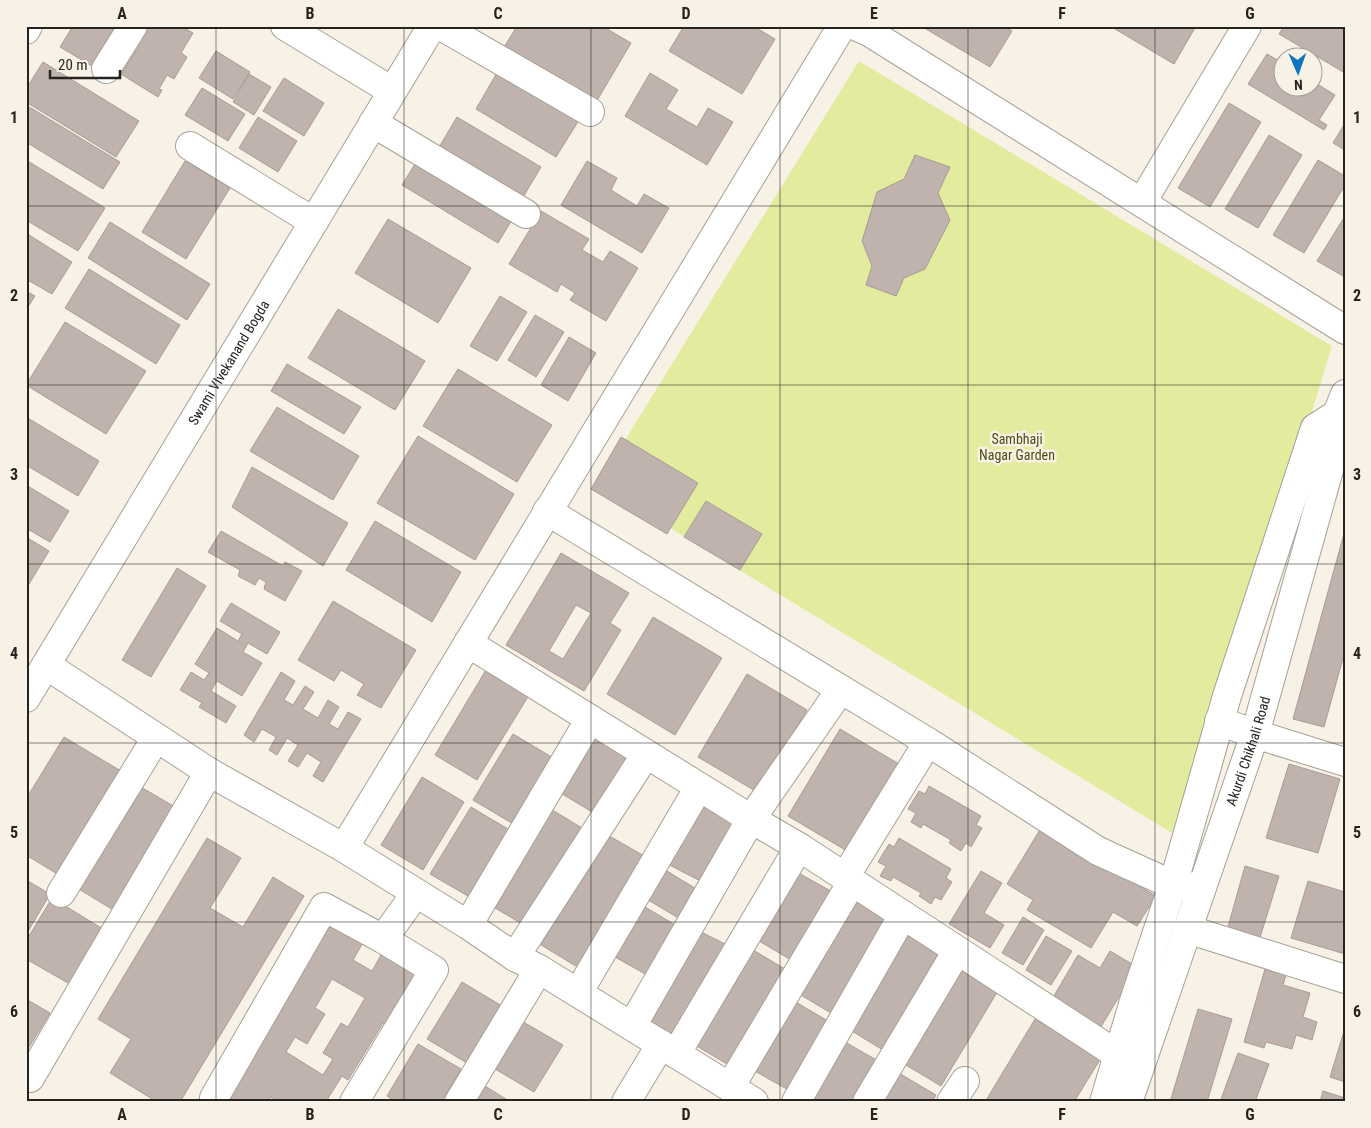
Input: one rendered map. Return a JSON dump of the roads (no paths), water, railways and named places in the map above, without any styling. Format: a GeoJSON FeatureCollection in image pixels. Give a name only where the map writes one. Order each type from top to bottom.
{"type":"FeatureCollection","features":[{"type":"Feature","properties":{"kind":"street"},"geometry":{"type":"LineString","coordinates":[[26,30],[28,26]]}},
{"type":"Feature","properties":{"kind":"street"},"geometry":{"type":"LineString","coordinates":[[106,69],[133,26]]}},
{"type":"Feature","properties":{"kind":"street"},"geometry":{"type":"LineString","coordinates":[[285,26],[392,91]]}},
{"type":"Feature","properties":{"kind":"street","name":"Swami VIvekanand Bogda"},"geometry":{"type":"LineString","coordinates":[[26,698],[432,26]]}},
{"type":"Feature","properties":{"kind":"street"},"geometry":{"type":"LineString","coordinates":[[441,26],[590,112]]}},
{"type":"Feature","properties":{"kind":"street"},"geometry":{"type":"LineString","coordinates":[[344,848],[842,26]]}},
{"type":"Feature","properties":{"kind":"street"},"geometry":{"type":"LineString","coordinates":[[1142,202],[1247,26]]}},
{"type":"Feature","properties":{"kind":"street"},"geometry":{"type":"LineString","coordinates":[[865,28],[1345,330]]}},
{"type":"Feature","properties":{"kind":"street"},"geometry":{"type":"LineString","coordinates":[[373,123],[526,214]]}},
{"type":"Feature","properties":{"kind":"street"},"geometry":{"type":"LineString","coordinates":[[190,146],[314,222]]}},
{"type":"Feature","properties":{"kind":"street"},"geometry":{"type":"LineString","coordinates":[[1104,1102],[1173,885],[1219,721],[1315,428],[1341,404]]}},
{"type":"Feature","properties":{"kind":"street","name":"Akurdi Chikhali Road"},"geometry":{"type":"LineString","coordinates":[[1128,1102],[1255,734],[1334,452],[1341,404]]}},
{"type":"Feature","properties":{"kind":"street"},"geometry":{"type":"LineString","coordinates":[[547,511],[928,742],[1098,851],[1173,885],[1201,888]]}},
{"type":"Feature","properties":{"kind":"street"},"geometry":{"type":"LineString","coordinates":[[468,643],[699,788],[799,847],[1118,1055]]}},
{"type":"Feature","properties":{"kind":"street"},"geometry":{"type":"LineString","coordinates":[[46,665],[209,772],[344,848],[468,925],[515,957],[539,969],[754,1102]]}},
{"type":"Feature","properties":{"kind":"street"},"geometry":{"type":"LineString","coordinates":[[632,1026],[751,820],[841,689]]}},
{"type":"Feature","properties":{"kind":"street"},"geometry":{"type":"LineString","coordinates":[[468,925],[590,719]]}},
{"type":"Feature","properties":{"kind":"street"},"geometry":{"type":"LineString","coordinates":[[1219,721],[1345,762]]}},
{"type":"Feature","properties":{"kind":"street"},"geometry":{"type":"LineString","coordinates":[[61,893],[156,738]]}},
{"type":"Feature","properties":{"kind":"street"},"geometry":{"type":"LineString","coordinates":[[730,1087],[928,742]]}},
{"type":"Feature","properties":{"kind":"street"},"geometry":{"type":"LineString","coordinates":[[515,957],[646,754]]}},
{"type":"Feature","properties":{"kind":"street"},"geometry":{"type":"LineString","coordinates":[[30,1078],[209,772]]}},
{"type":"Feature","properties":{"kind":"street"},"geometry":{"type":"LineString","coordinates":[[578,993],[699,788]]}},
{"type":"Feature","properties":{"kind":"street"},"geometry":{"type":"LineString","coordinates":[[626,1102],[668,1049],[799,847]]}},
{"type":"Feature","properties":{"kind":"street"},"geometry":{"type":"LineString","coordinates":[[383,939],[416,893]]}},
{"type":"Feature","properties":{"kind":"street"},"geometry":{"type":"LineString","coordinates":[[214,1098],[324,908],[383,939],[434,970],[354,1102]]}},
{"type":"Feature","properties":{"kind":"street"},"geometry":{"type":"LineString","coordinates":[[796,1102],[902,915]]}},
{"type":"Feature","properties":{"kind":"street"},"geometry":{"type":"LineString","coordinates":[[1187,929],[1345,979]]}},
{"type":"Feature","properties":{"kind":"street"},"geometry":{"type":"LineString","coordinates":[[867,1102],[957,951]]}},
{"type":"Feature","properties":{"kind":"street"},"geometry":{"type":"LineString","coordinates":[[459,1102],[539,969]]}},
{"type":"Feature","properties":{"kind":"park label","name":"Sambhaji Nagar Garden"},"geometry":{"type":"Point","coordinates":[1017,448]}}]}
